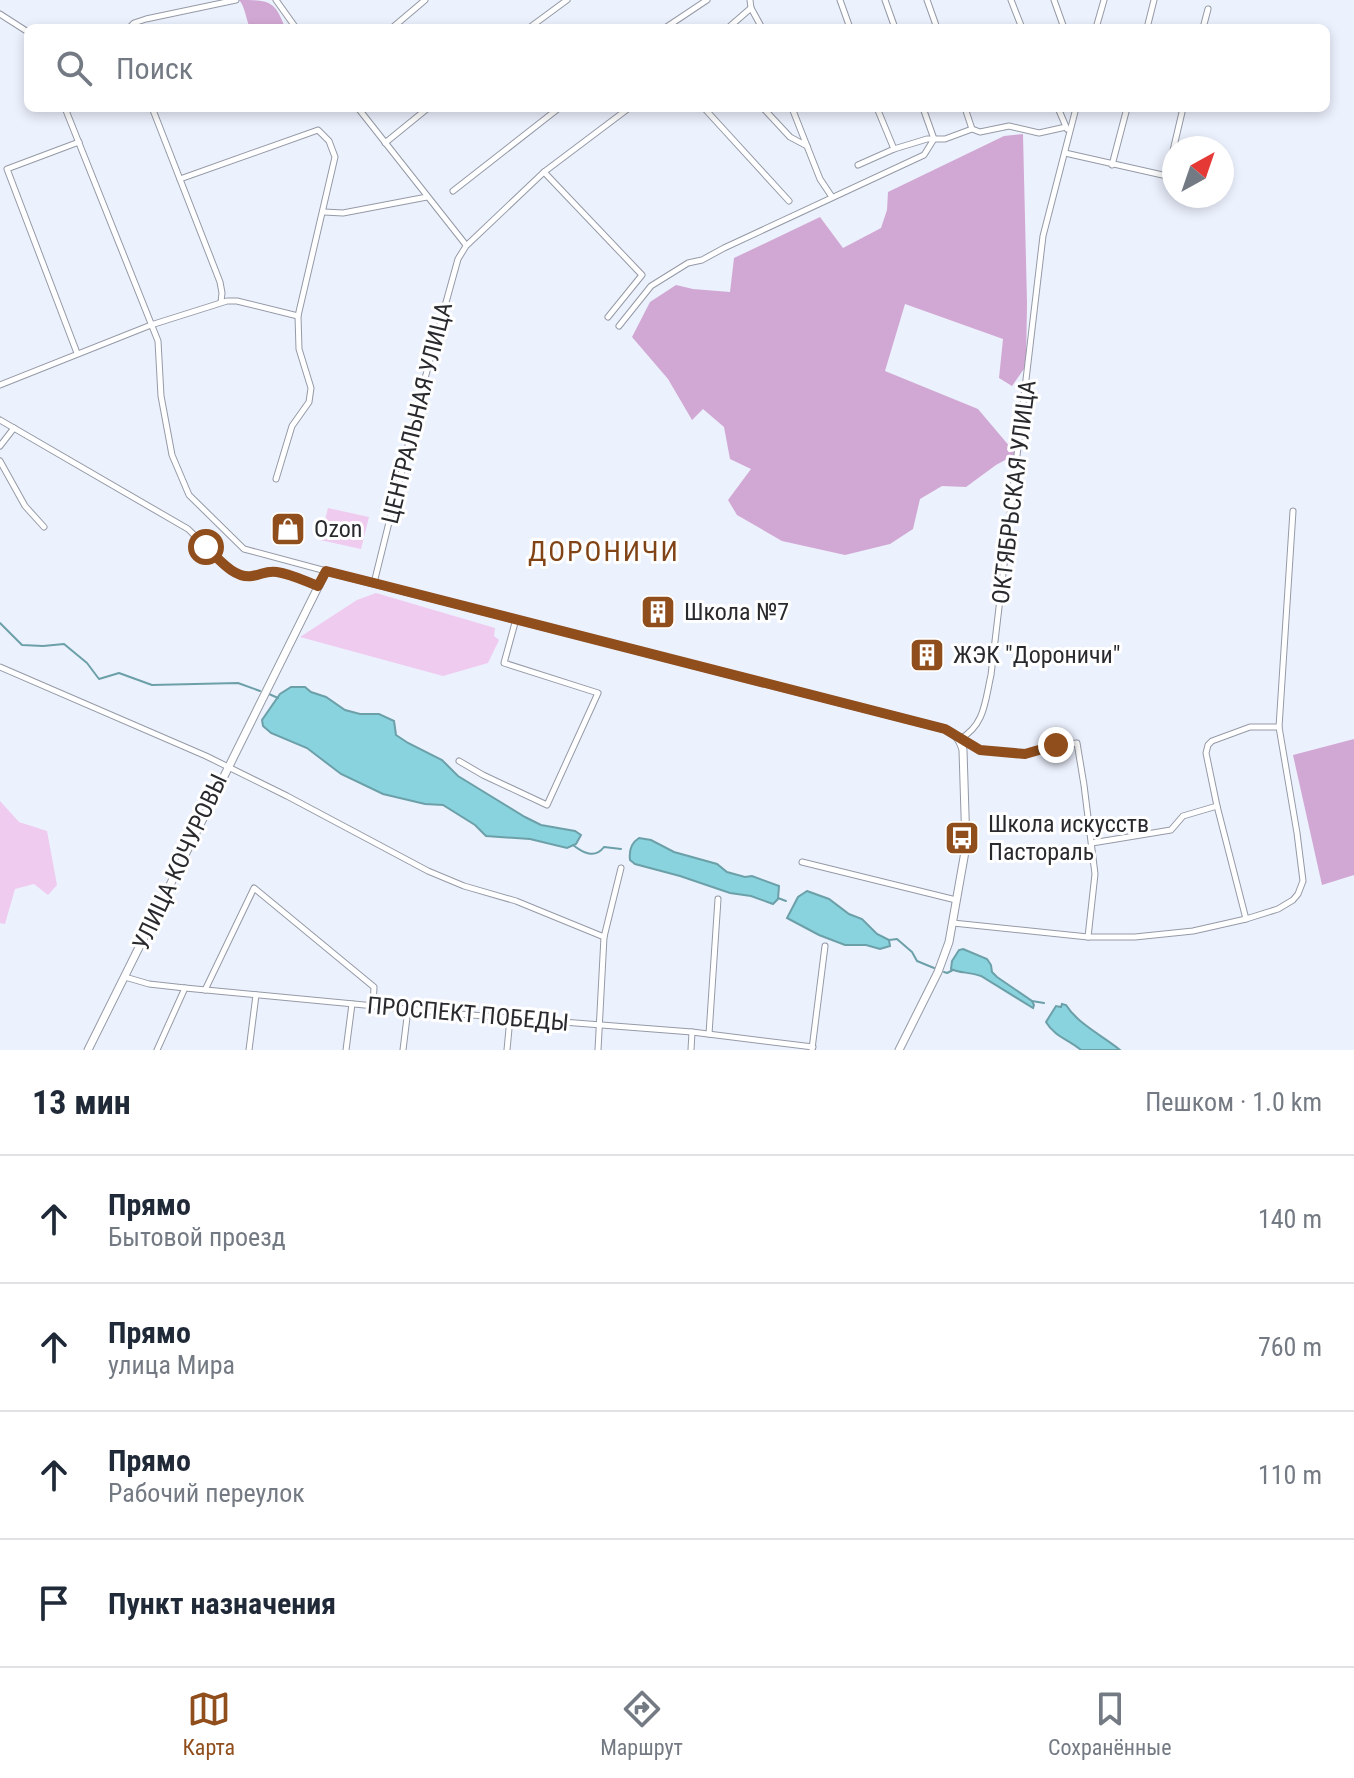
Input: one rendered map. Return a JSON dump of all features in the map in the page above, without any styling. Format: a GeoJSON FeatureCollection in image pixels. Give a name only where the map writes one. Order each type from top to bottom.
{"type":"FeatureCollection","features":[{"type":"Feature","properties":{"kind":"street"},"geometry":{"type":"LineString","coordinates":[[133,24],[236,0]]}},
{"type":"Feature","properties":{"kind":"street"},"geometry":{"type":"LineString","coordinates":[[276,0],[293,24]]}},
{"type":"Feature","properties":{"kind":"street"},"geometry":{"type":"LineString","coordinates":[[397,24],[425,0]]}},
{"type":"Feature","properties":{"kind":"street"},"geometry":{"type":"LineString","coordinates":[[534,24],[567,0]]}},
{"type":"Feature","properties":{"kind":"street"},"geometry":{"type":"LineString","coordinates":[[671,24],[707,0]]}},
{"type":"Feature","properties":{"kind":"street"},"geometry":{"type":"LineString","coordinates":[[750,0],[760,24]]}},
{"type":"Feature","properties":{"kind":"street"},"geometry":{"type":"LineString","coordinates":[[840,0],[849,24]]}},
{"type":"Feature","properties":{"kind":"street"},"geometry":{"type":"LineString","coordinates":[[885,0],[894,24]]}},
{"type":"Feature","properties":{"kind":"street"},"geometry":{"type":"LineString","coordinates":[[927,0],[936,24]]}},
{"type":"Feature","properties":{"kind":"street"},"geometry":{"type":"LineString","coordinates":[[1011,0],[1020,24]]}},
{"type":"Feature","properties":{"kind":"street"},"geometry":{"type":"LineString","coordinates":[[1054,0],[1063,24]]}},
{"type":"Feature","properties":{"kind":"street"},"geometry":{"type":"LineString","coordinates":[[1097,24],[1104,0]]}},
{"type":"Feature","properties":{"kind":"street"},"geometry":{"type":"LineString","coordinates":[[1148,24],[1154,0]]}},
{"type":"Feature","properties":{"kind":"street"},"geometry":{"type":"LineString","coordinates":[[733,24],[751,8]]}},
{"type":"Feature","properties":{"kind":"street"},"geometry":{"type":"LineString","coordinates":[[1204,24],[1208,9]]}},
{"type":"Feature","properties":{"kind":"street"},"geometry":{"type":"LineString","coordinates":[[0,14],[24,29]]}},
{"type":"Feature","properties":{"kind":"street"},"geometry":{"type":"LineString","coordinates":[[67,112],[158,341],[161,396],[172,455],[189,495],[244,549],[945,729],[980,750],[1025,754],[1050,746],[1077,743],[1095,874],[1088,937]]}},
{"type":"Feature","properties":{"kind":"street"},"geometry":{"type":"LineString","coordinates":[[157,112],[220,282],[220,303]]}},
{"type":"Feature","properties":{"kind":"street"},"geometry":{"type":"LineString","coordinates":[[361,112],[466,246],[544,172],[624,112]]}},
{"type":"Feature","properties":{"kind":"street"},"geometry":{"type":"LineString","coordinates":[[385,143],[423,112]]}},
{"type":"Feature","properties":{"kind":"street"},"geometry":{"type":"LineString","coordinates":[[453,191],[554,112]]}},
{"type":"Feature","properties":{"kind":"street"},"geometry":{"type":"LineString","coordinates":[[708,112],[789,201]]}},
{"type":"Feature","properties":{"kind":"street"},"geometry":{"type":"LineString","coordinates":[[767,112],[790,137],[807,146]]}},
{"type":"Feature","properties":{"kind":"street"},"geometry":{"type":"LineString","coordinates":[[794,112],[820,179],[832,197]]}},
{"type":"Feature","properties":{"kind":"street"},"geometry":{"type":"LineString","coordinates":[[879,112],[894,149]]}},
{"type":"Feature","properties":{"kind":"street"},"geometry":{"type":"LineString","coordinates":[[619,326],[651,286],[688,263],[702,260],[918,158],[929,150],[934,139],[924,112]]}},
{"type":"Feature","properties":{"kind":"street"},"geometry":{"type":"LineString","coordinates":[[966,112],[972,129]]}},
{"type":"Feature","properties":{"kind":"street"},"geometry":{"type":"LineString","coordinates":[[858,165],[894,149],[927,139],[945,139],[972,129],[980,132],[1009,126],[1039,133],[1068,130],[1060,112]]}},
{"type":"Feature","properties":{"kind":"street","name":"ОКТЯБРЬСКАЯ УЛИЦА"},"geometry":{"type":"LineString","coordinates":[[960,739],[972,731],[980,720],[991,675],[1043,236],[1075,112]]}},
{"type":"Feature","properties":{"kind":"street"},"geometry":{"type":"LineString","coordinates":[[1112,165],[1126,112]]}},
{"type":"Feature","properties":{"kind":"street"},"geometry":{"type":"LineString","coordinates":[[1065,153],[1167,176],[1182,112]]}},
{"type":"Feature","properties":{"kind":"street"},"geometry":{"type":"LineString","coordinates":[[180,179],[318,130],[329,141],[335,157],[298,316],[299,349],[311,388],[309,402],[292,426],[276,479]]}},
{"type":"Feature","properties":{"kind":"street"},"geometry":{"type":"LineString","coordinates":[[77,353],[7,169],[79,142]]}},
{"type":"Feature","properties":{"kind":"street"},"geometry":{"type":"LineString","coordinates":[[544,172],[642,275],[608,317]]}},
{"type":"Feature","properties":{"kind":"street"},"geometry":{"type":"LineString","coordinates":[[324,212],[343,213],[427,197]]}},
{"type":"Feature","properties":{"kind":"street","name":"ЦЕНТРАЛЬНАЯ УЛИЦА"},"geometry":{"type":"LineString","coordinates":[[374,583],[455,267],[466,246]]}},
{"type":"Feature","properties":{"kind":"street"},"geometry":{"type":"LineString","coordinates":[[0,385],[151,325],[220,303],[237,301],[298,316]]}},
{"type":"Feature","properties":{"kind":"street"},"geometry":{"type":"LineString","coordinates":[[0,420],[188,529],[227,567],[241,575],[250,577],[268,571],[278,572],[318,586]]}},
{"type":"Feature","properties":{"kind":"street"},"geometry":{"type":"LineString","coordinates":[[0,446],[14,428]]}},
{"type":"Feature","properties":{"kind":"street"},"geometry":{"type":"LineString","coordinates":[[0,461],[25,506],[44,527]]}},
{"type":"Feature","properties":{"kind":"street"},"geometry":{"type":"LineString","coordinates":[[953,923],[1088,937],[1135,937],[1193,931],[1246,919],[1286,906],[1298,894],[1303,881],[1279,727],[1293,511]]}},
{"type":"Feature","properties":{"kind":"street"},"geometry":{"type":"LineString","coordinates":[[326,571],[228,768],[287,796],[403,860],[464,886],[516,901],[604,937]]}},
{"type":"Feature","properties":{"kind":"street"},"geometry":{"type":"LineString","coordinates":[[459,761],[547,805],[598,693],[504,663],[516,619]]}},
{"type":"Feature","properties":{"kind":"street","name":"УЛИЦА КОЧУРОВЫ"},"geometry":{"type":"LineString","coordinates":[[0,667],[228,768],[88,1050]]}},
{"type":"Feature","properties":{"kind":"street"},"geometry":{"type":"LineString","coordinates":[[1246,919],[1206,753],[1212,741],[1250,727],[1279,727]]}},
{"type":"Feature","properties":{"kind":"street"},"geometry":{"type":"LineString","coordinates":[[899,1050],[944,959],[953,923],[966,846],[960,739]]}},
{"type":"Feature","properties":{"kind":"street"},"geometry":{"type":"LineString","coordinates":[[1092,843],[1171,830],[1183,816],[1217,806]]}},
{"type":"Feature","properties":{"kind":"street"},"geometry":{"type":"LineString","coordinates":[[802,862],[957,900]]}},
{"type":"Feature","properties":{"kind":"street"},"geometry":{"type":"LineString","coordinates":[[598,1050],[604,937],[621,868]]}},
{"type":"Feature","properties":{"kind":"street"},"geometry":{"type":"LineString","coordinates":[[205,990],[254,888],[374,987],[373,1006]]}},
{"type":"Feature","properties":{"kind":"street"},"geometry":{"type":"LineString","coordinates":[[709,1034],[718,899]]}},
{"type":"Feature","properties":{"kind":"street"},"geometry":{"type":"LineString","coordinates":[[812,1048],[825,946]]}},
{"type":"Feature","properties":{"kind":"street","name":"ПРОСПЕКТ ПОБЕДЫ"},"geometry":{"type":"LineString","coordinates":[[125,977],[149,984],[185,988],[692,1032],[812,1048]]}},
{"type":"Feature","properties":{"kind":"street"},"geometry":{"type":"LineString","coordinates":[[157,1050],[185,988]]}},
{"type":"Feature","properties":{"kind":"street"},"geometry":{"type":"LineString","coordinates":[[249,1050],[256,995]]}},
{"type":"Feature","properties":{"kind":"street"},"geometry":{"type":"LineString","coordinates":[[346,1050],[352,1004]]}},
{"type":"Feature","properties":{"kind":"street"},"geometry":{"type":"LineString","coordinates":[[403,1050],[408,1009]]}},
{"type":"Feature","properties":{"kind":"street"},"geometry":{"type":"LineString","coordinates":[[507,1050],[510,1018]]}},
{"type":"Feature","properties":{"kind":"street"},"geometry":{"type":"LineString","coordinates":[[691,1050],[692,1032]]}},
{"type":"Feature","properties":{"kind":"shaded area"},"geometry":{"type":"Polygon","coordinates":[[[239,0],[264,1],[274,7],[283,24],[249,24],[239,0]]]}},
{"type":"Feature","properties":{"kind":"shaded area"},"geometry":{"type":"Polygon","coordinates":[[[1023,134],[1026,366],[1012,386],[999,378],[1003,339],[905,304],[885,371],[978,409],[1016,454],[966,487],[942,486],[920,499],[913,529],[890,544],[845,555],[782,541],[737,515],[728,500],[751,469],[730,459],[724,427],[703,409],[692,420],[668,379],[632,337],[650,302],[676,285],[730,292],[734,258],[820,217],[843,248],[881,228],[887,210],[888,192],[1004,136],[1023,134]]]}},
{"type":"Feature","properties":{"kind":"shaded area"},"geometry":{"type":"Polygon","coordinates":[[[328,508],[369,517],[361,549],[320,540],[328,508]]]}},
{"type":"Feature","properties":{"kind":"shaded area"},"geometry":{"type":"Polygon","coordinates":[[[376,593],[495,628],[494,636],[499,640],[488,663],[443,676],[300,637],[357,600],[376,593]]]}},
{"type":"Feature","properties":{"kind":"shaded area"},"geometry":{"type":"Polygon","coordinates":[[[1354,739],[1354,875],[1322,885],[1293,755],[1354,739]]]}},
{"type":"Feature","properties":{"kind":"shaded area"},"geometry":{"type":"Polygon","coordinates":[[[0,801],[19,822],[47,831],[57,885],[48,895],[34,884],[15,889],[5,924],[0,923],[0,801]]]}},
{"type":"Feature","properties":{"kind":"water"},"geometry":{"type":"Polygon","coordinates":[[[291,687],[305,687],[345,710],[379,714],[394,721],[396,735],[442,760],[458,776],[525,817],[541,825],[575,831],[581,835],[576,844],[567,848],[530,839],[486,836],[475,825],[443,805],[383,794],[341,774],[307,748],[271,733],[263,726],[262,720],[280,694],[291,687]]]}},
{"type":"Feature","properties":{"kind":"water"},"geometry":{"type":"Polygon","coordinates":[[[639,838],[717,864],[727,872],[752,876],[779,886],[778,899],[773,904],[635,864],[630,860],[630,851],[639,838]]]}},
{"type":"Feature","properties":{"kind":"water"},"geometry":{"type":"Polygon","coordinates":[[[807,891],[829,899],[849,914],[862,919],[877,934],[889,940],[890,946],[880,949],[845,945],[787,918],[798,897],[807,891]]]}},
{"type":"Feature","properties":{"kind":"water"},"geometry":{"type":"Polygon","coordinates":[[[963,949],[987,959],[992,972],[1032,1001],[1033,1008],[981,976],[951,969],[952,961],[963,949]]]}},
{"type":"Feature","properties":{"kind":"water"},"geometry":{"type":"Polygon","coordinates":[[[1062,1004],[1120,1050],[1081,1050],[1057,1034],[1046,1022],[1056,1006],[1061,1007],[1062,1004]]]}},
{"type":"Feature","properties":{"kind":"waterway"},"geometry":{"type":"LineString","coordinates":[[0,623],[22,645],[64,644],[87,663],[99,679],[119,673],[152,685],[238,683],[260,691]]}},
{"type":"Feature","properties":{"kind":"waterway"},"geometry":{"type":"LineString","coordinates":[[269,694],[278,698]]}},
{"type":"Feature","properties":{"kind":"waterway"},"geometry":{"type":"LineString","coordinates":[[573,845],[589,854],[597,853],[604,847],[621,849]]}},
{"type":"Feature","properties":{"kind":"waterway"},"geometry":{"type":"LineString","coordinates":[[778,898],[786,901]]}},
{"type":"Feature","properties":{"kind":"waterway"},"geometry":{"type":"LineString","coordinates":[[889,940],[897,939],[917,961],[934,968]]}},
{"type":"Feature","properties":{"kind":"waterway"},"geometry":{"type":"LineString","coordinates":[[944,972],[953,970]]}},
{"type":"Feature","properties":{"kind":"waterway"},"geometry":{"type":"LineString","coordinates":[[1032,1001],[1044,1003]]}},
{"type":"Feature","properties":{"kind":"place","name":"Ozon"},"geometry":{"type":"Point","coordinates":[288,529]}},
{"type":"Feature","properties":{"kind":"place","name":"Школа №7"},"geometry":{"type":"Point","coordinates":[658,612]}},
{"type":"Feature","properties":{"kind":"place","name":"ЖЭК \"Дороничи\""},"geometry":{"type":"Point","coordinates":[927,655]}},
{"type":"Feature","properties":{"kind":"place","name":"Школа искусств Пастораль"},"geometry":{"type":"Point","coordinates":[962,838]}},
{"type":"Feature","properties":{"kind":"district","name":"ДОРОНИЧИ"},"geometry":{"type":"Point","coordinates":[604,551]}},
{"type":"Feature","properties":{"kind":"route"},"geometry":{"type":"LineString","coordinates":[[206,547],[227,567],[241,575],[250,577],[268,571],[278,572],[318,586],[326,571],[945,729],[980,750],[1025,754],[1056,745]]}}]}
